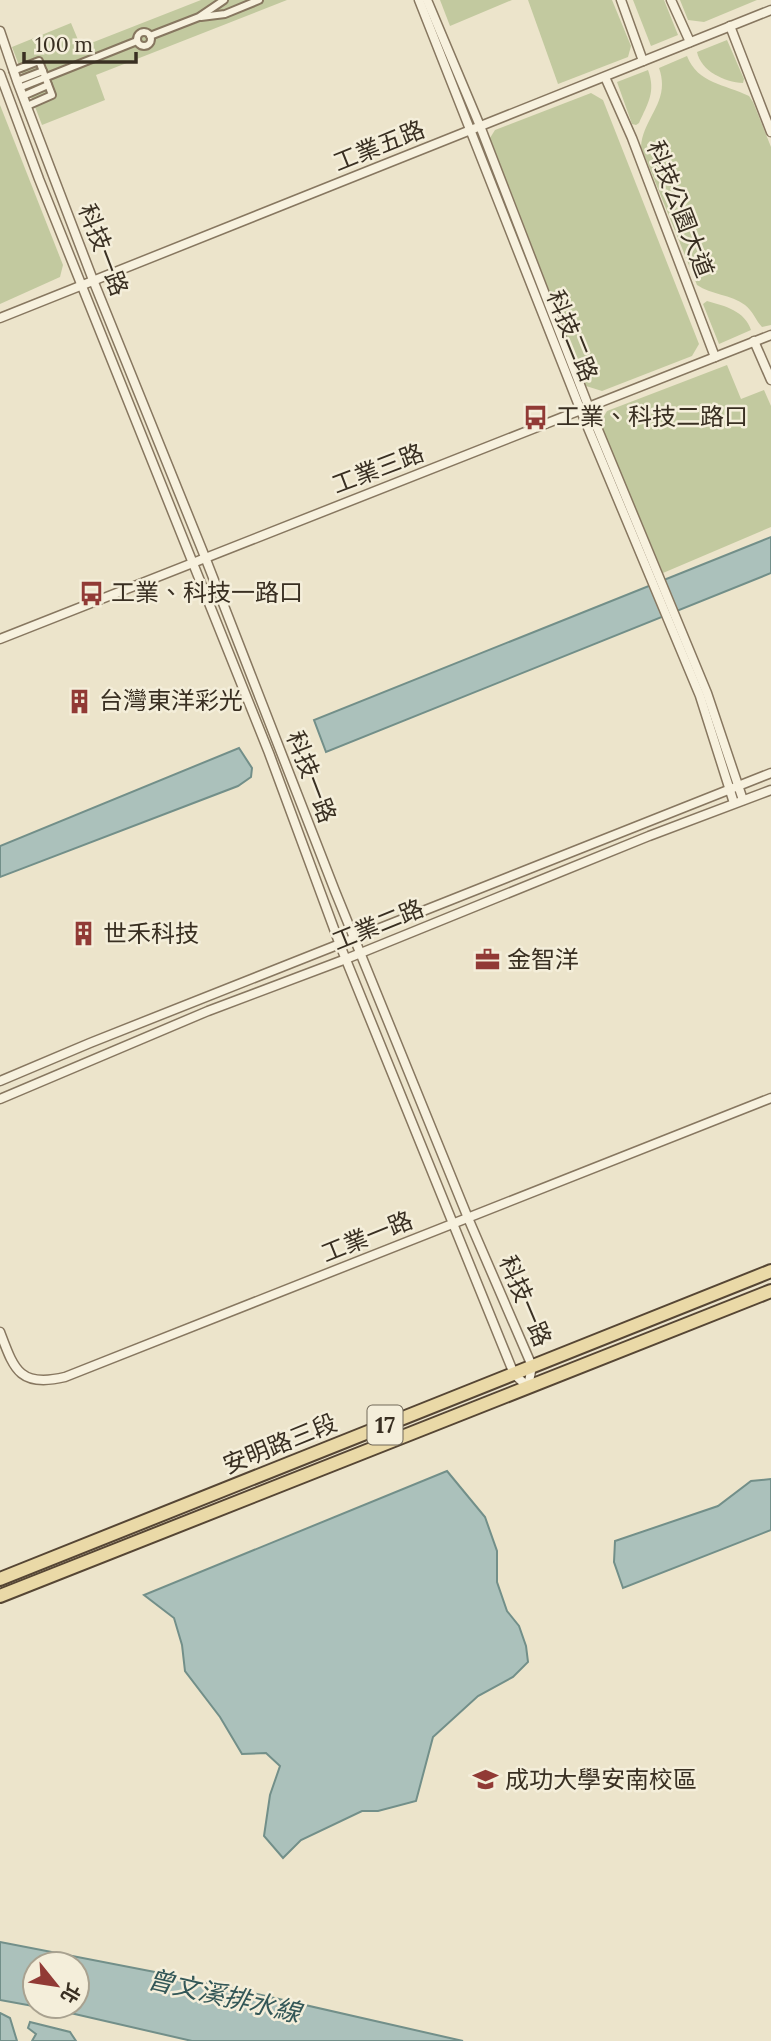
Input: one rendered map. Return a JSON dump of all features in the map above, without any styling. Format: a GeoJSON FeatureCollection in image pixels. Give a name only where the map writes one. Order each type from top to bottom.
{"type":"FeatureCollection","features":[{"type":"Feature","properties":{"kind":"main road","name":"安明路三段"},"geometry":{"type":"LineString","coordinates":[[0,1579],[771,1271]]}},
{"type":"Feature","properties":{"kind":"main road","name":"安明路三段"},"geometry":{"type":"LineString","coordinates":[[0,1596],[771,1291]]}},
{"type":"Feature","properties":{"kind":"street"},"geometry":{"type":"LineString","coordinates":[[20,83],[45,78],[137,41],[140,33],[150,36],[199,17],[224,0]]}},
{"type":"Feature","properties":{"kind":"street"},"geometry":{"type":"LineString","coordinates":[[199,17],[225,14],[259,0]]}},
{"type":"Feature","properties":{"kind":"street","name":"科技二路"},"geometry":{"type":"LineString","coordinates":[[419,0],[469,130],[707,693],[738,801]]}},
{"type":"Feature","properties":{"kind":"street","name":"科技二路"},"geometry":{"type":"LineString","coordinates":[[428,0],[480,126],[585,409]]}},
{"type":"Feature","properties":{"kind":"street"},"geometry":{"type":"LineString","coordinates":[[621,0],[643,61]]}},
{"type":"Feature","properties":{"kind":"street"},"geometry":{"type":"LineString","coordinates":[[671,0],[691,42]]}},
{"type":"Feature","properties":{"kind":"street","name":"工業五路"},"geometry":{"type":"LineString","coordinates":[[0,318],[771,10]]}},
{"type":"Feature","properties":{"kind":"street"},"geometry":{"type":"LineString","coordinates":[[730,26],[771,132]]}},
{"type":"Feature","properties":{"kind":"street","name":"科技一路"},"geometry":{"type":"LineString","coordinates":[[0,31],[93,280],[354,938],[531,1366],[528,1387]]}},
{"type":"Feature","properties":{"kind":"street"},"geometry":{"type":"LineString","coordinates":[[13,71],[39,61],[52,95],[27,106]]}},
{"type":"Feature","properties":{"kind":"street","name":"科技一路"},"geometry":{"type":"LineString","coordinates":[[0,74],[38,179],[269,753],[340,945],[452,1224],[513,1374],[528,1387]]}},
{"type":"Feature","properties":{"kind":"street","name":"科技公園大道"},"geometry":{"type":"LineString","coordinates":[[605,77],[632,138],[715,357]]}},
{"type":"Feature","properties":{"kind":"street"},"geometry":{"type":"LineString","coordinates":[[23,96],[45,78]]}},
{"type":"Feature","properties":{"kind":"street","name":"工業三路"},"geometry":{"type":"LineString","coordinates":[[0,639],[771,335]]}},
{"type":"Feature","properties":{"kind":"street"},"geometry":{"type":"LineString","coordinates":[[754,341],[771,380]]}},
{"type":"Feature","properties":{"kind":"street","name":"工業二路"},"geometry":{"type":"LineString","coordinates":[[0,1081],[771,773]]}},
{"type":"Feature","properties":{"kind":"street","name":"工業二路"},"geometry":{"type":"LineString","coordinates":[[0,1099],[208,1011],[771,790]]}},
{"type":"Feature","properties":{"kind":"street","name":"工業一路"},"geometry":{"type":"LineString","coordinates":[[0,1332],[13,1367],[25,1377],[48,1381],[65,1377],[771,1098]]}},
{"type":"Feature","properties":{"kind":"green space"},"geometry":{"type":"Polygon","coordinates":[[[201,0],[287,0],[96,75],[105,100],[42,125],[12,47],[71,23],[81,47],[201,0]]]}},
{"type":"Feature","properties":{"kind":"green space"},"geometry":{"type":"Polygon","coordinates":[[[440,0],[512,0],[450,26],[440,0]]]}},
{"type":"Feature","properties":{"kind":"green space"},"geometry":{"type":"Polygon","coordinates":[[[528,0],[612,0],[631,46],[628,57],[558,84],[528,0]]]}},
{"type":"Feature","properties":{"kind":"green space"},"geometry":{"type":"Polygon","coordinates":[[[633,0],[664,0],[678,35],[651,46],[633,0]]]}},
{"type":"Feature","properties":{"kind":"green space"},"geometry":{"type":"Polygon","coordinates":[[[680,0],[757,0],[704,22],[688,20],[680,0]]]}},
{"type":"Feature","properties":{"kind":"green space"},"geometry":{"type":"Polygon","coordinates":[[[727,40],[744,79],[743,83],[714,74],[699,59],[697,52],[727,40]]]}},
{"type":"Feature","properties":{"kind":"green space"},"geometry":{"type":"Polygon","coordinates":[[[687,56],[705,78],[749,96],[771,147],[771,325],[762,327],[750,310],[739,301],[697,285],[641,147],[646,127],[662,90],[659,68],[687,56]]]}},
{"type":"Feature","properties":{"kind":"green space"},"geometry":{"type":"Polygon","coordinates":[[[648,70],[650,97],[639,123],[632,124],[617,82],[648,70]]]}},
{"type":"Feature","properties":{"kind":"green space"},"geometry":{"type":"Polygon","coordinates":[[[591,93],[603,100],[699,344],[692,356],[602,391],[586,386],[490,138],[495,130],[591,93]]]}},
{"type":"Feature","properties":{"kind":"green space"},"geometry":{"type":"Polygon","coordinates":[[[0,105],[63,265],[60,277],[0,304],[0,105]]]}},
{"type":"Feature","properties":{"kind":"green space"},"geometry":{"type":"Polygon","coordinates":[[[707,301],[739,314],[751,330],[719,344],[703,304],[707,301]]]}},
{"type":"Feature","properties":{"kind":"green space"},"geometry":{"type":"Polygon","coordinates":[[[727,365],[741,399],[764,390],[771,406],[771,527],[663,573],[600,423],[607,411],[727,365]]]}},
{"type":"Feature","properties":{"kind":"water"},"geometry":{"type":"Polygon","coordinates":[[[771,537],[771,573],[326,752],[314,720],[771,537]]]}},
{"type":"Feature","properties":{"kind":"water"},"geometry":{"type":"Polygon","coordinates":[[[239,748],[252,768],[251,777],[238,786],[0,877],[0,846],[239,748]]]}},
{"type":"Feature","properties":{"kind":"water"},"geometry":{"type":"Polygon","coordinates":[[[447,1471],[485,1517],[497,1551],[497,1582],[507,1611],[519,1626],[528,1662],[513,1677],[478,1696],[433,1737],[416,1801],[378,1811],[362,1811],[301,1840],[283,1858],[264,1836],[270,1795],[280,1766],[266,1753],[242,1754],[220,1717],[185,1671],[182,1645],[174,1618],[144,1595],[447,1471]]]}},
{"type":"Feature","properties":{"kind":"water"},"geometry":{"type":"Polygon","coordinates":[[[771,1479],[771,1530],[623,1588],[614,1562],[615,1541],[718,1506],[751,1481],[771,1479]]]}},
{"type":"Feature","properties":{"kind":"water"},"geometry":{"type":"Polygon","coordinates":[[[0,1942],[41,1950],[21,1950],[21,2004],[0,2000],[0,1942]]]}},
{"type":"Feature","properties":{"kind":"water","name":"曾文溪排水線"},"geometry":{"type":"Polygon","coordinates":[[[91,1960],[191,1979],[463,2041],[192,2041],[91,2018],[91,1960]]]}},
{"type":"Feature","properties":{"kind":"water"},"geometry":{"type":"Polygon","coordinates":[[[0,2013],[10,2018],[17,2041],[0,2041],[0,2013]]]}},
{"type":"Feature","properties":{"kind":"water"},"geometry":{"type":"Polygon","coordinates":[[[30,2022],[70,2032],[76,2041],[32,2041],[36,2034],[28,2028],[30,2022]]]}},
{"type":"Feature","properties":{"kind":"place","name":"工業、科技二路口"},"geometry":{"type":"Point","coordinates":[536,417]}},
{"type":"Feature","properties":{"kind":"place","name":"工業、科技一路口"},"geometry":{"type":"Point","coordinates":[91,593]}},
{"type":"Feature","properties":{"kind":"place","name":"台灣東洋彩光"},"geometry":{"type":"Point","coordinates":[79,701]}},
{"type":"Feature","properties":{"kind":"place","name":"世禾科技"},"geometry":{"type":"Point","coordinates":[83,934]}},
{"type":"Feature","properties":{"kind":"place","name":"金智洋"},"geometry":{"type":"Point","coordinates":[487,960]}},
{"type":"Feature","properties":{"kind":"place","name":"成功大學安南校區"},"geometry":{"type":"Point","coordinates":[485,1780]}}]}
